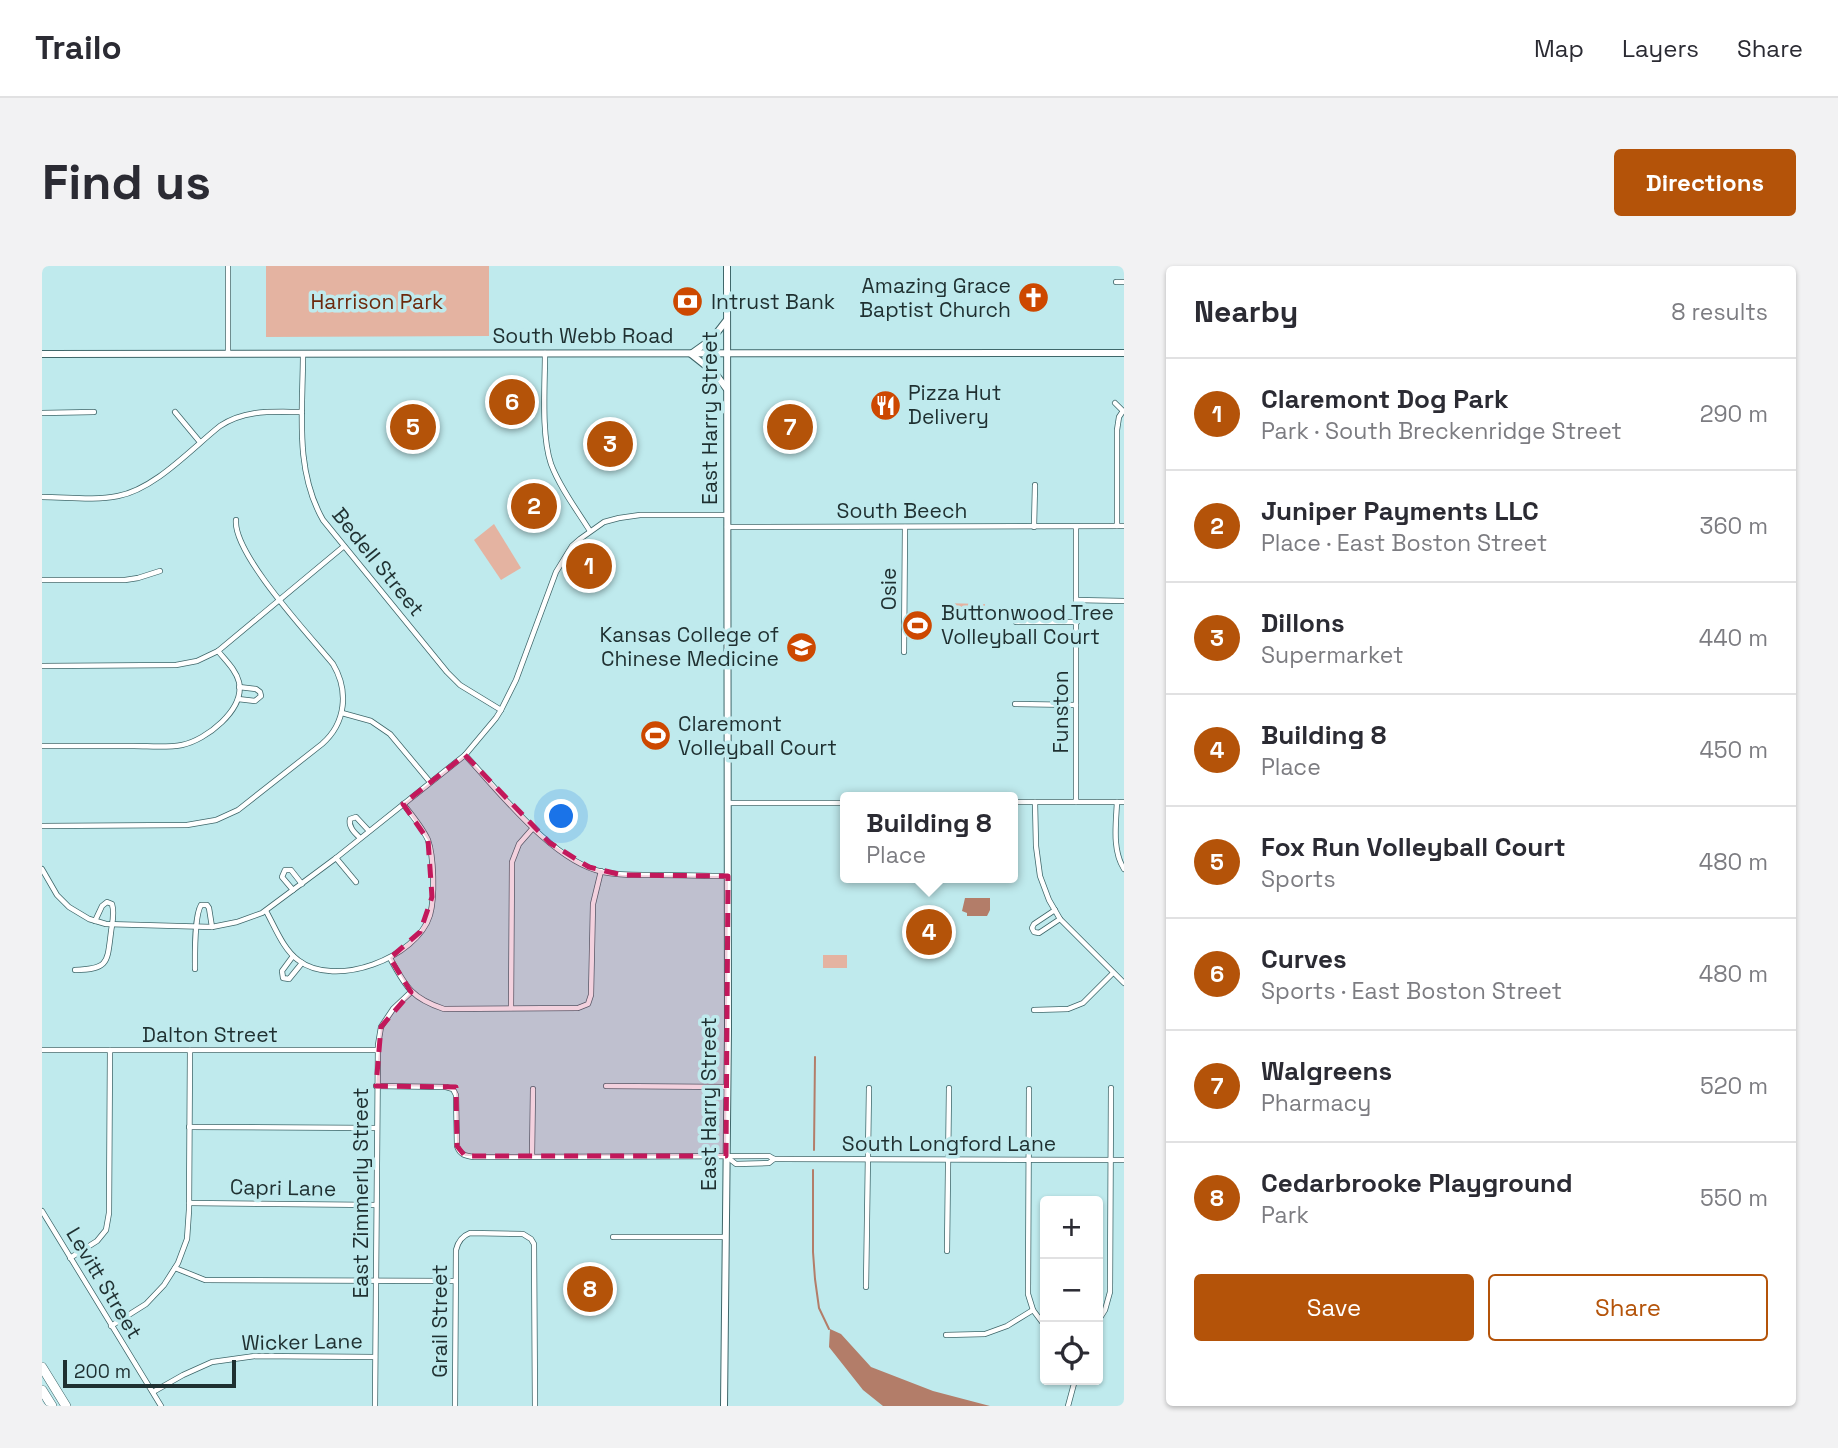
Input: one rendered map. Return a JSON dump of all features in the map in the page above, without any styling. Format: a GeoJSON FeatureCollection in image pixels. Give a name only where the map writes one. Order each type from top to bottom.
{"type":"FeatureCollection","features":[{"type":"Feature","properties":{"kind":"highway"},"geometry":{"type":"LineString","coordinates":[[42,1367],[66,1406]]}},
{"type":"Feature","properties":{"kind":"highway"},"geometry":{"type":"LineString","coordinates":[[42,1390],[52,1406]]}},
{"type":"Feature","properties":{"kind":"main road","name":"East Harry Street"},"geometry":{"type":"LineString","coordinates":[[724,1406],[728,876],[727,266]]}},
{"type":"Feature","properties":{"kind":"main road"},"geometry":{"type":"LineString","coordinates":[[727,320],[712,339],[691,354],[715,373],[727,390]]}},
{"type":"Feature","properties":{"kind":"main road","name":"South Webb Road"},"geometry":{"type":"LineString","coordinates":[[42,354],[1124,352]]}},
{"type":"Feature","properties":{"kind":"street"},"geometry":{"type":"LineString","coordinates":[[228,266],[228,353]]}},
{"type":"Feature","properties":{"kind":"street"},"geometry":{"type":"LineString","coordinates":[[1116,282],[1124,282]]}},
{"type":"Feature","properties":{"kind":"street","name":"Bedell Street"},"geometry":{"type":"LineString","coordinates":[[303,354],[303,464],[310,492],[323,520],[447,672],[460,685],[501,710]]}},
{"type":"Feature","properties":{"kind":"street"},"geometry":{"type":"LineString","coordinates":[[545,354],[546,432],[551,462],[562,486],[590,531]]}},
{"type":"Feature","properties":{"kind":"street"},"geometry":{"type":"LineString","coordinates":[[1115,403],[1123,411],[1117,430],[1117,526]]}},
{"type":"Feature","properties":{"kind":"street"},"geometry":{"type":"LineString","coordinates":[[42,413],[94,412]]}},
{"type":"Feature","properties":{"kind":"street"},"geometry":{"type":"LineString","coordinates":[[175,412],[200,442]]}},
{"type":"Feature","properties":{"kind":"street"},"geometry":{"type":"LineString","coordinates":[[42,497],[108,498],[132,492],[155,480],[226,422],[258,412],[302,412]]}},
{"type":"Feature","properties":{"kind":"street"},"geometry":{"type":"LineString","coordinates":[[1034,527],[1035,485]]}},
{"type":"Feature","properties":{"kind":"street"},"geometry":{"type":"LineString","coordinates":[[42,869],[57,895],[76,912],[112,925],[212,926],[237,922],[266,911],[465,755],[501,710],[516,680],[556,572],[572,546],[604,522],[619,518],[640,515],[727,514]]}},
{"type":"Feature","properties":{"kind":"street"},"geometry":{"type":"LineString","coordinates":[[42,826],[187,825],[216,820],[238,810],[326,740],[336,727],[342,713],[343,694],[336,670],[251,561],[237,534],[236,520]]}},
{"type":"Feature","properties":{"kind":"street","name":"South Beech"},"geometry":{"type":"LineString","coordinates":[[727,527],[1124,526]]}},
{"type":"Feature","properties":{"kind":"street","name":"Osie"},"geometry":{"type":"LineString","coordinates":[[904,652],[905,527]]}},
{"type":"Feature","properties":{"kind":"street"},"geometry":{"type":"LineString","coordinates":[[1076,527],[1076,600],[1124,601]]}},
{"type":"Feature","properties":{"kind":"street"},"geometry":{"type":"LineString","coordinates":[[42,666],[174,666],[197,662],[218,651],[343,547]]}},
{"type":"Feature","properties":{"kind":"street"},"geometry":{"type":"LineString","coordinates":[[42,580],[125,580],[160,571]]}},
{"type":"Feature","properties":{"kind":"street","name":"Funston"},"geometry":{"type":"LineString","coordinates":[[1076,600],[1076,802]]}},
{"type":"Feature","properties":{"kind":"street"},"geometry":{"type":"LineString","coordinates":[[1016,622],[1077,622]]}},
{"type":"Feature","properties":{"kind":"street"},"geometry":{"type":"LineString","coordinates":[[42,746],[184,744],[200,737],[231,712],[238,699],[239,687],[235,672],[218,651]]}},
{"type":"Feature","properties":{"kind":"street"},"geometry":{"type":"LineString","coordinates":[[238,699],[255,701],[261,696],[256,689],[239,687]]}},
{"type":"Feature","properties":{"kind":"street"},"geometry":{"type":"LineString","coordinates":[[1016,704],[1076,705]]}},
{"type":"Feature","properties":{"kind":"street"},"geometry":{"type":"LineString","coordinates":[[342,713],[371,722],[390,733],[430,782]]}},
{"type":"Feature","properties":{"kind":"street"},"geometry":{"type":"LineString","coordinates":[[465,755],[533,828],[579,863],[601,872],[622,875],[728,876]]}},
{"type":"Feature","properties":{"kind":"street"},"geometry":{"type":"LineString","coordinates":[[1018,802],[1124,802]]}},
{"type":"Feature","properties":{"kind":"street"},"geometry":{"type":"LineString","coordinates":[[1035,802],[1040,876],[1049,900],[1060,919],[1124,983]]}},
{"type":"Feature","properties":{"kind":"street"},"geometry":{"type":"LineString","coordinates":[[1116,802],[1116,848],[1119,862],[1124,869]]}},
{"type":"Feature","properties":{"kind":"street"},"geometry":{"type":"LineString","coordinates":[[727,803],[840,803]]}},
{"type":"Feature","properties":{"kind":"street"},"geometry":{"type":"LineString","coordinates":[[266,911],[293,956],[322,971],[346,971],[390,958],[420,932],[429,915],[432,897],[428,840],[403,804]]}},
{"type":"Feature","properties":{"kind":"street"},"geometry":{"type":"LineString","coordinates":[[360,838],[351,828],[350,819],[356,817],[369,831]]}},
{"type":"Feature","properties":{"kind":"street"},"geometry":{"type":"LineString","coordinates":[[512,1008],[512,862],[519,844],[533,828]]}},
{"type":"Feature","properties":{"kind":"street"},"geometry":{"type":"LineString","coordinates":[[336,858],[356,883]]}},
{"type":"Feature","properties":{"kind":"street"},"geometry":{"type":"LineString","coordinates":[[293,890],[282,877],[285,870],[291,870],[302,884]]}},
{"type":"Feature","properties":{"kind":"street"},"geometry":{"type":"LineString","coordinates":[[390,958],[411,992],[427,1003],[444,1009],[578,1008],[586,1005],[592,995],[593,904],[601,872]]}},
{"type":"Feature","properties":{"kind":"street"},"geometry":{"type":"LineString","coordinates":[[75,970],[94,969],[103,964],[109,954],[114,908],[109,902],[103,904],[95,921]]}},
{"type":"Feature","properties":{"kind":"street"},"geometry":{"type":"LineString","coordinates":[[195,969],[198,909],[203,905],[209,908],[212,926]]}},
{"type":"Feature","properties":{"kind":"street"},"geometry":{"type":"LineString","coordinates":[[1055,910],[1034,924],[1034,932],[1040,933],[1060,919]]}},
{"type":"Feature","properties":{"kind":"street"},"geometry":{"type":"LineString","coordinates":[[293,956],[282,971],[283,978],[289,979],[302,963]]}},
{"type":"Feature","properties":{"kind":"street"},"geometry":{"type":"LineString","coordinates":[[1034,1010],[1068,1009],[1083,1003],[1113,973]]}},
{"type":"Feature","properties":{"kind":"street","name":"East Zimmerly Street"},"geometry":{"type":"LineString","coordinates":[[375,1406],[377,1050],[381,1027],[393,1009],[411,992]]}},
{"type":"Feature","properties":{"kind":"street","name":"Dalton Street"},"geometry":{"type":"LineString","coordinates":[[42,1050],[377,1050]]}},
{"type":"Feature","properties":{"kind":"street"},"geometry":{"type":"LineString","coordinates":[[71,1258],[97,1241],[106,1230],[109,1213],[110,1050]]}},
{"type":"Feature","properties":{"kind":"street"},"geometry":{"type":"LineString","coordinates":[[111,1326],[146,1304],[164,1285],[175,1268],[187,1239],[190,1050]]}},
{"type":"Feature","properties":{"kind":"street","name":"South Longford Lane"},"geometry":{"type":"LineString","coordinates":[[376,1086],[453,1089],[456,1095],[458,1151],[474,1157],[769,1156],[774,1159],[1124,1160]]}},
{"type":"Feature","properties":{"kind":"street"},"geometry":{"type":"LineString","coordinates":[[606,1086],[727,1087]]}},
{"type":"Feature","properties":{"kind":"street"},"geometry":{"type":"LineString","coordinates":[[866,1287],[869,1088]]}},
{"type":"Feature","properties":{"kind":"street"},"geometry":{"type":"LineString","coordinates":[[947,1251],[949,1088]]}},
{"type":"Feature","properties":{"kind":"street"},"geometry":{"type":"LineString","coordinates":[[1103,1313],[1110,1292],[1111,1088]]}},
{"type":"Feature","properties":{"kind":"street"},"geometry":{"type":"LineString","coordinates":[[532,1156],[533,1089]]}},
{"type":"Feature","properties":{"kind":"street"},"geometry":{"type":"LineString","coordinates":[[1028,1089],[1028,1294],[1033,1310],[1042,1322]]}},
{"type":"Feature","properties":{"kind":"street"},"geometry":{"type":"LineString","coordinates":[[189,1128],[376,1128]]}},
{"type":"Feature","properties":{"kind":"street","name":"Capri Lane"},"geometry":{"type":"LineString","coordinates":[[189,1203],[376,1205]]}},
{"type":"Feature","properties":{"kind":"street","name":"Levitt Street"},"geometry":{"type":"LineString","coordinates":[[42,1212],[161,1406]]}},
{"type":"Feature","properties":{"kind":"street","name":"Grail Street"},"geometry":{"type":"LineString","coordinates":[[455,1406],[457,1244],[470,1233],[523,1234],[531,1238],[535,1250],[535,1406]]}},
{"type":"Feature","properties":{"kind":"street"},"geometry":{"type":"LineString","coordinates":[[613,1237],[726,1237]]}},
{"type":"Feature","properties":{"kind":"street"},"geometry":{"type":"LineString","coordinates":[[175,1268],[205,1280],[455,1281]]}},
{"type":"Feature","properties":{"kind":"street"},"geometry":{"type":"LineString","coordinates":[[946,1335],[985,1334],[1007,1326],[1033,1310]]}},
{"type":"Feature","properties":{"kind":"street","name":"Wicker Lane"},"geometry":{"type":"LineString","coordinates":[[153,1392],[212,1362],[255,1356],[376,1357]]}},
{"type":"Feature","properties":{"kind":"street"},"geometry":{"type":"LineString","coordinates":[[1068,1406],[1074,1385]]}},
{"type":"Feature","properties":{"kind":"highlighted area"},"geometry":{"type":"Polygon","coordinates":[[[465,755],[550,843],[589,867],[622,875],[728,876],[726,1156],[465,1156],[457,1146],[456,1087],[376,1086],[381,1027],[411,992],[390,958],[420,932],[432,897],[428,840],[403,804],[465,755]]]}},
{"type":"Feature","properties":{"kind":"green space","name":"Harrison Park"},"geometry":{"type":"Polygon","coordinates":[[[266,266],[489,266],[489,336],[266,337],[266,266]]]}},
{"type":"Feature","properties":{"kind":"green space"},"geometry":{"type":"Polygon","coordinates":[[[494,524],[521,568],[501,580],[474,540],[494,524]]]}},
{"type":"Feature","properties":{"kind":"green space"},"geometry":{"type":"Polygon","coordinates":[[[594,552],[604,566],[583,581],[574,567],[594,552]]]}},
{"type":"Feature","properties":{"kind":"green space"},"geometry":{"type":"Polygon","coordinates":[[[941,603],[985,604],[985,620],[941,622],[941,603]]]}},
{"type":"Feature","properties":{"kind":"green space"},"geometry":{"type":"Polygon","coordinates":[[[823,955],[847,955],[847,968],[823,968],[823,955]]]}},
{"type":"Feature","properties":{"kind":"green space"},"geometry":{"type":"Polygon","coordinates":[[[574,1281],[605,1282],[605,1296],[575,1297],[574,1281]]]}},
{"type":"Feature","properties":{"kind":"shaded area"},"geometry":{"type":"Polygon","coordinates":[[[965,898],[990,898],[987,916],[967,916],[967,913],[962,911],[965,898]]]}},
{"type":"Feature","properties":{"kind":"shaded area"},"geometry":{"type":"Polygon","coordinates":[[[830,1329],[841,1334],[871,1367],[933,1391],[990,1406],[883,1406],[863,1390],[829,1347],[830,1329]]]}},
{"type":"Feature","properties":{"kind":"waterway"},"geometry":{"type":"LineString","coordinates":[[814,1150],[815,1057]]}},
{"type":"Feature","properties":{"kind":"waterway"},"geometry":{"type":"LineString","coordinates":[[813,1170],[815,1279],[819,1308],[829,1329]]}},
{"type":"Feature","properties":{"kind":"place","name":"Amazing Grace Baptist Church"},"geometry":{"type":"Point","coordinates":[1034,298]}},
{"type":"Feature","properties":{"kind":"place","name":"Intrust Bank"},"geometry":{"type":"Point","coordinates":[688,302]}},
{"type":"Feature","properties":{"kind":"place","name":"Curves"},"geometry":{"type":"Point","coordinates":[512,402]}},
{"type":"Feature","properties":{"kind":"place","name":"Pizza Hut Delivery"},"geometry":{"type":"Point","coordinates":[885,405]}},
{"type":"Feature","properties":{"kind":"place","name":"Fox Run Volleyball Court"},"geometry":{"type":"Point","coordinates":[413,427]}},
{"type":"Feature","properties":{"kind":"place","name":"Walgreens"},"geometry":{"type":"Point","coordinates":[790,427]}},
{"type":"Feature","properties":{"kind":"place","name":"Dillons"},"geometry":{"type":"Point","coordinates":[610,444]}},
{"type":"Feature","properties":{"kind":"place","name":"Juniper Payments LLC"},"geometry":{"type":"Point","coordinates":[534,506]}},
{"type":"Feature","properties":{"kind":"place","name":"Claremont Dog Park"},"geometry":{"type":"Point","coordinates":[589,566]}},
{"type":"Feature","properties":{"kind":"place","name":"Buttonwood Tree Volleyball Court"},"geometry":{"type":"Point","coordinates":[918,625]}},
{"type":"Feature","properties":{"kind":"place","name":"Kansas College of Chinese Medicine"},"geometry":{"type":"Point","coordinates":[802,647]}},
{"type":"Feature","properties":{"kind":"place","name":"Claremont Volleyball Court"},"geometry":{"type":"Point","coordinates":[655,736]}},
{"type":"Feature","properties":{"kind":"place","name":"Building 8"},"geometry":{"type":"Point","coordinates":[929,932]}},
{"type":"Feature","properties":{"kind":"place","name":"Cedarbrooke Playground"},"geometry":{"type":"Point","coordinates":[590,1289]}}]}
